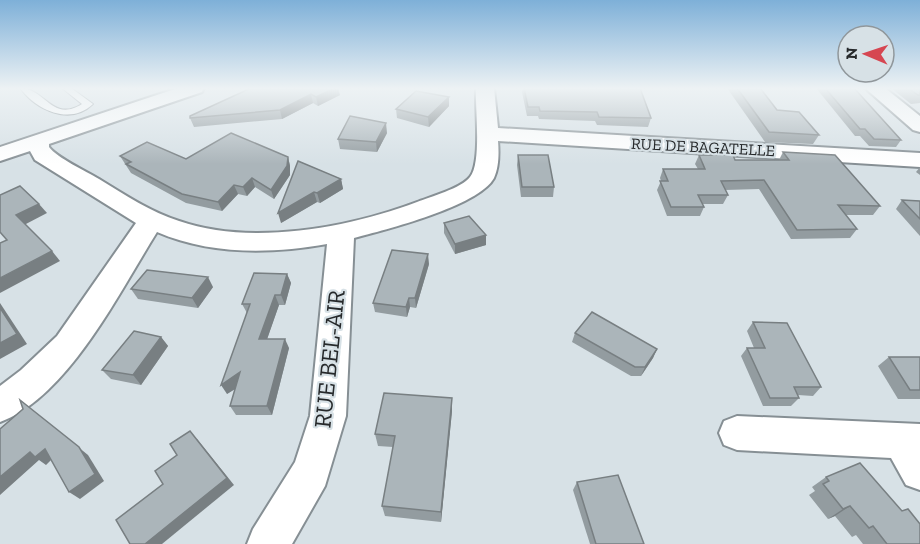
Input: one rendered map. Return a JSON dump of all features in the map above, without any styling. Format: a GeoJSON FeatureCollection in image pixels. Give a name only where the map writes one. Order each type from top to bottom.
{"type":"FeatureCollection","features":[{"type":"Feature","properties":{"kind":"street"},"geometry":{"type":"LineString","coordinates":[[0,154],[39,141],[83,118],[100,113]]}},
{"type":"Feature","properties":{"kind":"street"},"geometry":{"type":"LineString","coordinates":[[39,141],[38,147],[43,155],[137,212],[173,228],[217,240],[274,240],[341,232],[419,210],[477,185],[484,176],[488,162],[486,113]]}},
{"type":"Feature","properties":{"kind":"street"},"geometry":{"type":"LineString","coordinates":[[905,113],[920,126]]}},
{"type":"Feature","properties":{"kind":"street","name":"RUE DE BAGATELLE"},"geometry":{"type":"LineString","coordinates":[[486,134],[920,160]]}},
{"type":"Feature","properties":{"kind":"street"},"geometry":{"type":"LineString","coordinates":[[0,406],[33,381],[68,346],[152,219]]}},
{"type":"Feature","properties":{"kind":"street","name":"RUE BEL-AIR"},"geometry":{"type":"LineString","coordinates":[[268,544],[311,472],[328,416],[341,232]]}},
{"type":"Feature","properties":{"kind":"street"},"geometry":{"type":"LineString","coordinates":[[737,433],[914,452]]}},
{"type":"Feature","properties":{"kind":"lane"},"geometry":{"type":"LineString","coordinates":[[58,113],[83,118],[85,113]]}},
{"type":"Feature","properties":{"kind":"building"},"geometry":{"type":"Polygon","coordinates":[[[196,113],[242,113],[190,118],[196,113]]]}},
{"type":"Feature","properties":{"kind":"building"},"geometry":{"type":"Polygon","coordinates":[[[414,113],[432,113],[428,117],[414,113]]]}},
{"type":"Feature","properties":{"kind":"building"},"geometry":{"type":"Polygon","coordinates":[[[598,113],[649,113],[651,118],[599,117],[598,113]]]}},
{"type":"Feature","properties":{"kind":"building"},"geometry":{"type":"Polygon","coordinates":[[[755,113],[800,113],[819,135],[769,132],[755,113]]]}},
{"type":"Feature","properties":{"kind":"building"},"geometry":{"type":"Polygon","coordinates":[[[847,113],[877,113],[901,140],[874,139],[865,129],[860,129],[847,113]]]}},
{"type":"Feature","properties":{"kind":"building"},"geometry":{"type":"Polygon","coordinates":[[[350,116],[386,123],[376,142],[338,139],[350,116]]]}},
{"type":"Feature","properties":{"kind":"building"},"geometry":{"type":"Polygon","coordinates":[[[231,133],[288,157],[287,166],[271,190],[252,178],[243,187],[234,185],[218,202],[182,194],[126,164],[131,162],[120,156],[147,142],[186,159],[231,133]]]}},
{"type":"Feature","properties":{"kind":"building"},"geometry":{"type":"Polygon","coordinates":[[[783,152],[835,155],[880,206],[838,205],[857,229],[797,230],[764,180],[721,181],[728,195],[698,195],[704,207],[671,207],[660,181],[668,181],[663,169],[705,169],[699,155],[733,155],[735,160],[789,160],[783,152]]]}},
{"type":"Feature","properties":{"kind":"building"},"geometry":{"type":"Polygon","coordinates":[[[518,155],[548,155],[554,187],[522,187],[518,155]]]}},
{"type":"Feature","properties":{"kind":"building"},"geometry":{"type":"Polygon","coordinates":[[[298,161],[341,179],[278,213],[298,161]]]}},
{"type":"Feature","properties":{"kind":"building"},"geometry":{"type":"Polygon","coordinates":[[[20,186],[39,204],[16,215],[52,251],[0,278],[0,243],[7,240],[0,232],[0,195],[20,186]]]}},
{"type":"Feature","properties":{"kind":"building"},"geometry":{"type":"Polygon","coordinates":[[[902,200],[920,201],[920,219],[902,200]]]}},
{"type":"Feature","properties":{"kind":"building"},"geometry":{"type":"Polygon","coordinates":[[[469,216],[486,235],[455,244],[444,223],[469,216]]]}},
{"type":"Feature","properties":{"kind":"building"},"geometry":{"type":"Polygon","coordinates":[[[392,250],[428,254],[415,298],[409,298],[406,307],[373,303],[392,250]]]}},
{"type":"Feature","properties":{"kind":"building"},"geometry":{"type":"Polygon","coordinates":[[[147,270],[208,277],[192,298],[131,289],[147,270]]]}},
{"type":"Feature","properties":{"kind":"building"},"geometry":{"type":"Polygon","coordinates":[[[254,273],[287,274],[281,295],[275,295],[259,339],[285,339],[267,406],[230,406],[240,372],[221,385],[250,304],[242,304],[254,273]]]}},
{"type":"Feature","properties":{"kind":"building"},"geometry":{"type":"Polygon","coordinates":[[[0,308],[17,334],[0,343],[0,308]]]}},
{"type":"Feature","properties":{"kind":"building"},"geometry":{"type":"Polygon","coordinates":[[[592,312],[657,349],[645,367],[635,367],[575,333],[592,312]]]}},
{"type":"Feature","properties":{"kind":"building"},"geometry":{"type":"Polygon","coordinates":[[[753,322],[787,323],[821,387],[794,387],[799,398],[770,398],[747,348],[765,348],[753,322]]]}},
{"type":"Feature","properties":{"kind":"building"},"geometry":{"type":"Polygon","coordinates":[[[134,331],[161,337],[133,375],[102,370],[134,331]]]}},
{"type":"Feature","properties":{"kind":"building"},"geometry":{"type":"Polygon","coordinates":[[[889,357],[920,357],[920,390],[910,390],[889,357]]]}},
{"type":"Feature","properties":{"kind":"building"},"geometry":{"type":"Polygon","coordinates":[[[384,393],[452,398],[441,512],[382,506],[395,436],[375,434],[384,393]]]}},
{"type":"Feature","properties":{"kind":"building"},"geometry":{"type":"Polygon","coordinates":[[[20,400],[79,447],[95,474],[69,492],[45,449],[35,457],[30,452],[0,477],[0,429],[23,409],[20,400]]]}},
{"type":"Feature","properties":{"kind":"building"},"geometry":{"type":"Polygon","coordinates":[[[190,431],[227,478],[145,544],[130,544],[116,520],[163,484],[155,471],[177,455],[170,444],[190,431]]]}},
{"type":"Feature","properties":{"kind":"building"},"geometry":{"type":"Polygon","coordinates":[[[860,463],[902,511],[908,509],[920,524],[920,544],[887,544],[873,526],[869,528],[850,506],[843,509],[823,484],[829,481],[826,477],[860,463]]]}},
{"type":"Feature","properties":{"kind":"building"},"geometry":{"type":"Polygon","coordinates":[[[618,475],[644,544],[596,544],[577,482],[618,475]]]}}]}
